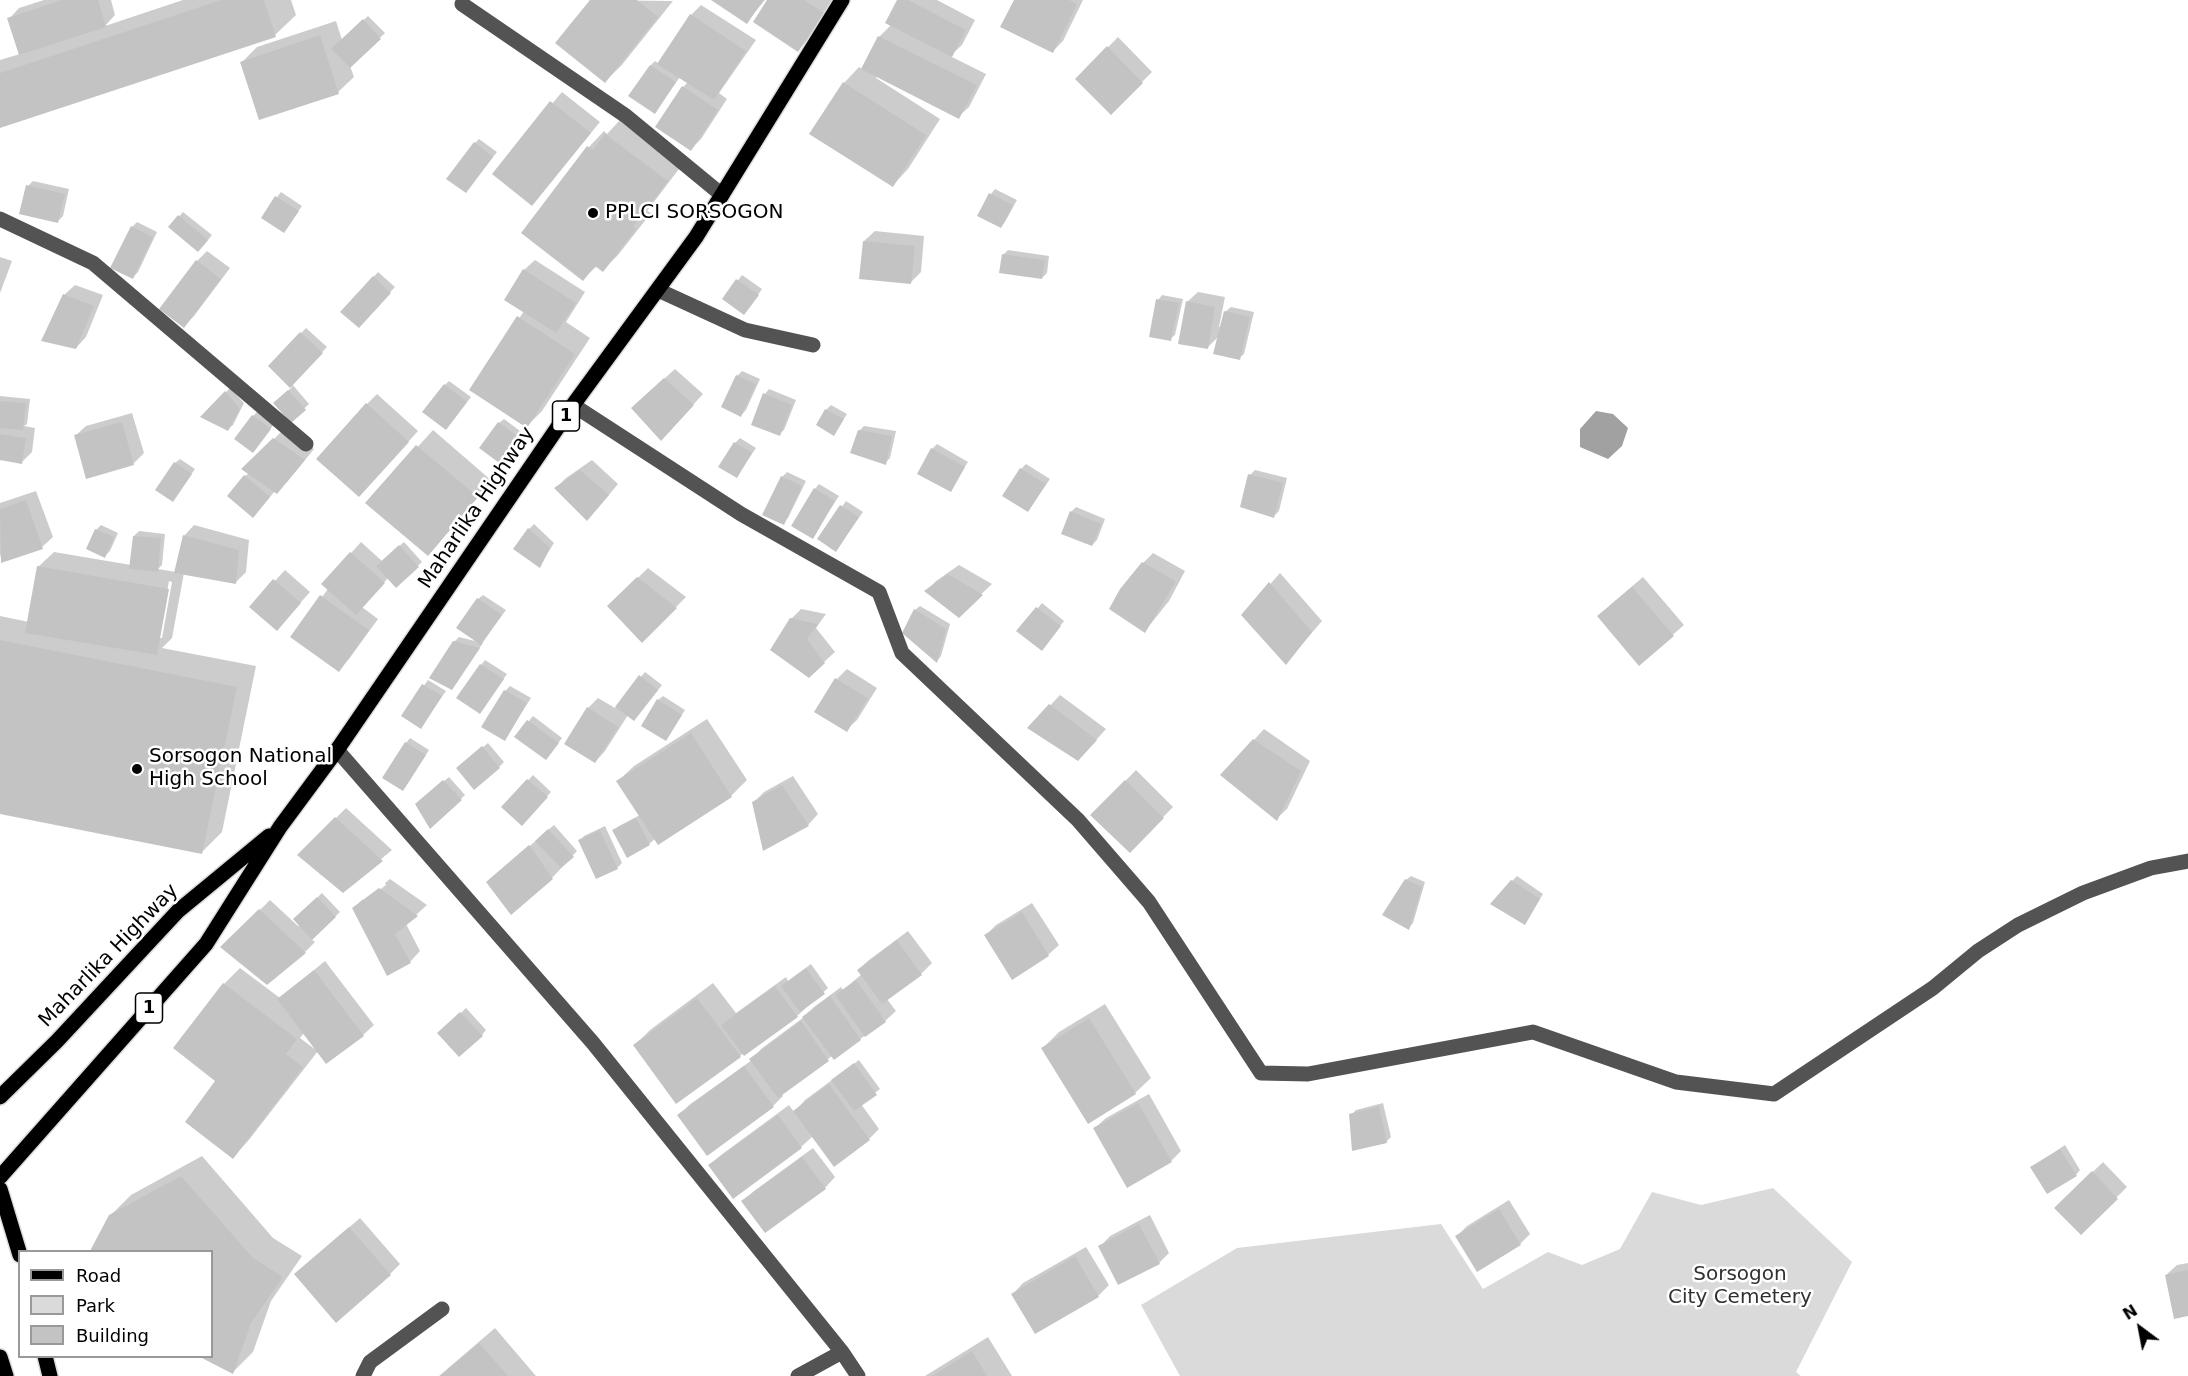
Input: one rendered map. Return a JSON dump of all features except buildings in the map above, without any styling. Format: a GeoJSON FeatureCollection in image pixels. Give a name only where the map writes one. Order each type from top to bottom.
{"type":"FeatureCollection","features":[{"type":"Feature","properties":{"kind":"main road","name":"Maharlika Highway"},"geometry":{"type":"LineString","coordinates":[[0,1177],[206,944],[280,827],[337,750],[573,405],[696,237],[842,0]]}},
{"type":"Feature","properties":{"kind":"main road","name":"Maharlika Highway"},"geometry":{"type":"LineString","coordinates":[[0,1097],[57,1041],[177,910],[280,827]]}},
{"type":"Feature","properties":{"kind":"main road"},"geometry":{"type":"LineString","coordinates":[[0,1189],[18,1250]]}},
{"type":"Feature","properties":{"kind":"main road"},"geometry":{"type":"LineString","coordinates":[[0,1358],[6,1376]]}},
{"type":"Feature","properties":{"kind":"main road"},"geometry":{"type":"LineString","coordinates":[[46,1358],[50,1376]]}},
{"type":"Feature","properties":{"kind":"street"},"geometry":{"type":"LineString","coordinates":[[462,4],[626,116],[722,195]]}},
{"type":"Feature","properties":{"kind":"street"},"geometry":{"type":"LineString","coordinates":[[0,219],[93,263],[306,444]]}},
{"type":"Feature","properties":{"kind":"street"},"geometry":{"type":"LineString","coordinates":[[658,290],[745,330],[813,345]]}},
{"type":"Feature","properties":{"kind":"street"},"geometry":{"type":"LineString","coordinates":[[573,405],[741,514],[879,592],[902,653],[1078,820],[1149,902],[1261,1073],[1308,1074],[1533,1032],[1676,1082],[1774,1094],[1934,988],[1977,951],[2018,926],[2083,893],[2151,868],[2188,861]]}},
{"type":"Feature","properties":{"kind":"street"},"geometry":{"type":"LineString","coordinates":[[337,750],[593,1043],[842,1352],[858,1376]]}},
{"type":"Feature","properties":{"kind":"street"},"geometry":{"type":"LineString","coordinates":[[363,1376],[370,1362],[442,1309]]}},
{"type":"Feature","properties":{"kind":"street"},"geometry":{"type":"LineString","coordinates":[[798,1376],[842,1352]]}},
{"type":"Feature","properties":{"kind":"green space","name":"Sorsogon City Cemetery"},"geometry":{"type":"Polygon","coordinates":[[[1773,1188],[1852,1262],[1796,1372],[1801,1376],[1180,1376],[1141,1305],[1237,1248],[1441,1224],[1483,1289],[1548,1252],[1582,1265],[1620,1249],[1652,1192],[1701,1205],[1773,1188]]]}},
{"type":"Feature","properties":{"kind":"shaded area"},"geometry":{"type":"Polygon","coordinates":[[[1596,411],[1613,414],[1628,428],[1622,446],[1608,459],[1580,447],[1580,429],[1596,411]]]}},
{"type":"Feature","properties":{"kind":"place","name":"PPLCI SORSOGON"},"geometry":{"type":"Point","coordinates":[593,213]}},
{"type":"Feature","properties":{"kind":"place","name":"Sorsogon National High School"},"geometry":{"type":"Point","coordinates":[137,769]}}]}
